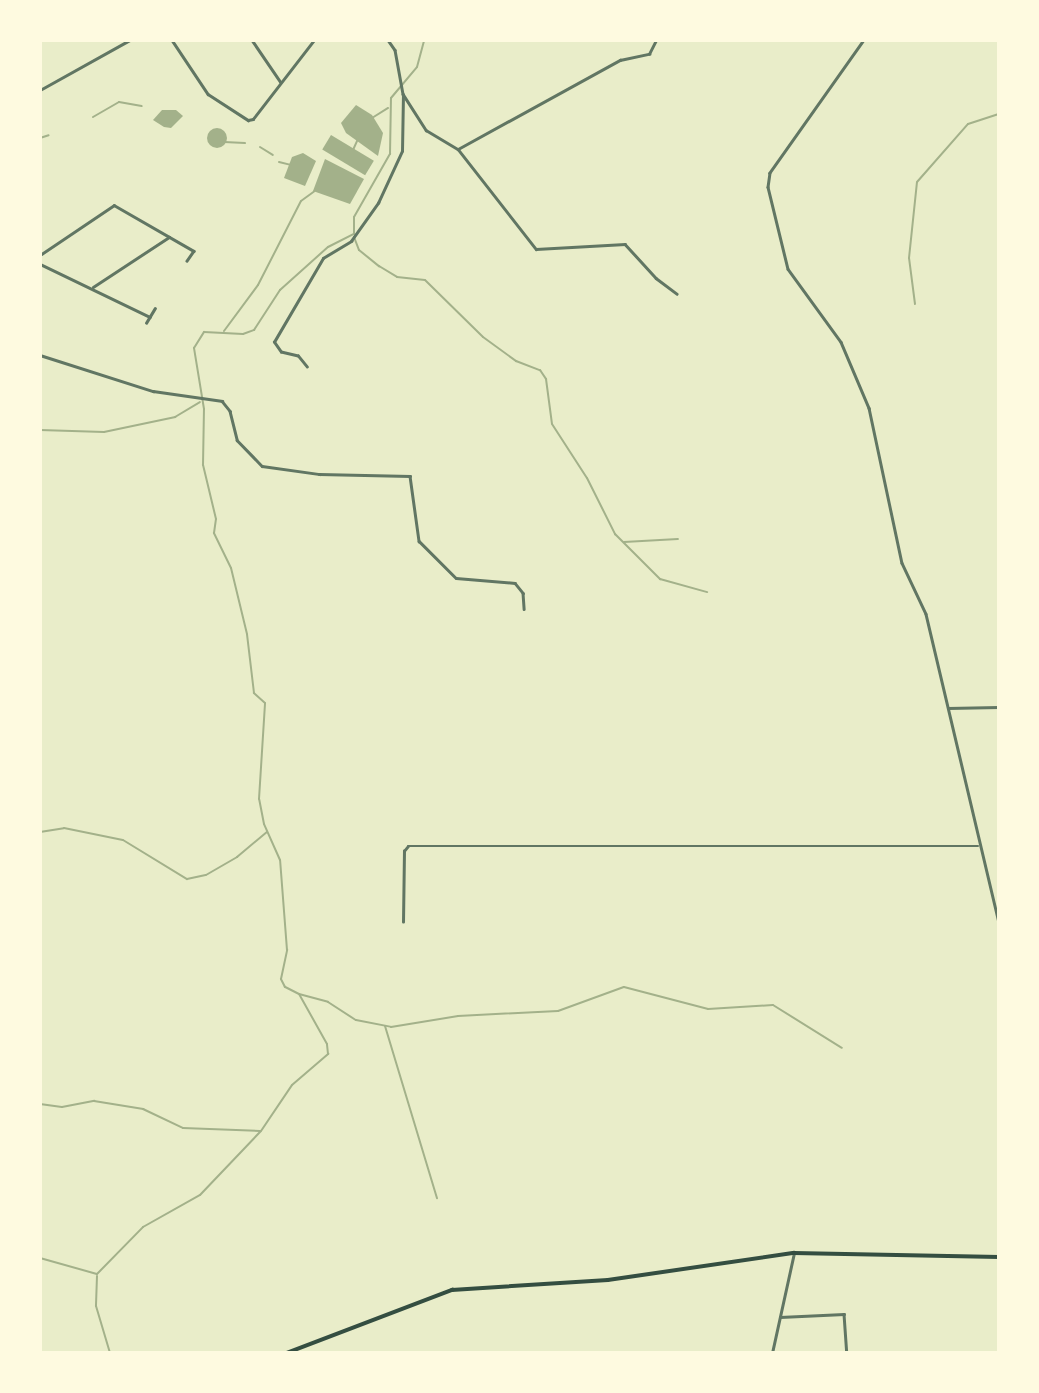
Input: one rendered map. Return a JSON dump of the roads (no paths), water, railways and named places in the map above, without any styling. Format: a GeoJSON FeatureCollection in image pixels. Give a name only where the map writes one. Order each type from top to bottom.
{"type":"FeatureCollection","features":[{"type":"Feature","properties":{"kind":"main road"},"geometry":{"type":"LineString","coordinates":[[287,1353],[452,1290],[608,1280],[794,1254],[999,1257]]}},
{"type":"Feature","properties":{"kind":"street"},"geometry":{"type":"LineString","coordinates":[[40,90],[130,40]]}},
{"type":"Feature","properties":{"kind":"street"},"geometry":{"type":"LineString","coordinates":[[172,40],[208,94],[247,120],[253,119],[280,80],[314,40]]}},
{"type":"Feature","properties":{"kind":"street"},"geometry":{"type":"LineString","coordinates":[[253,40],[280,80]]}},
{"type":"Feature","properties":{"kind":"street"},"geometry":{"type":"LineString","coordinates":[[307,368],[298,356],[281,352],[274,342],[323,258],[351,241],[378,203],[402,151],[403,94],[395,50],[388,40]]}},
{"type":"Feature","properties":{"kind":"street"},"geometry":{"type":"LineString","coordinates":[[458,149],[548,103],[620,60],[649,54],[656,40]]}},
{"type":"Feature","properties":{"kind":"street"},"geometry":{"type":"LineString","coordinates":[[864,40],[770,173],[768,187],[788,269],[841,342],[869,408],[902,563],[926,614],[999,923]]}},
{"type":"Feature","properties":{"kind":"street"},"geometry":{"type":"LineString","coordinates":[[403,94],[426,130],[458,149],[536,249],[625,244],[656,278],[677,293]]}},
{"type":"Feature","properties":{"kind":"street"},"geometry":{"type":"LineString","coordinates":[[40,254],[114,205],[194,251],[187,261]]}},
{"type":"Feature","properties":{"kind":"street"},"geometry":{"type":"LineString","coordinates":[[92,288],[169,237]]}},
{"type":"Feature","properties":{"kind":"street"},"geometry":{"type":"LineString","coordinates":[[40,264],[150,317]]}},
{"type":"Feature","properties":{"kind":"street"},"geometry":{"type":"LineString","coordinates":[[146,323],[155,308]]}},
{"type":"Feature","properties":{"kind":"street"},"geometry":{"type":"LineString","coordinates":[[40,355],[153,391],[222,401],[230,411],[237,440],[262,466],[319,474],[410,477],[419,541],[456,579],[515,583],[523,593],[524,609]]}},
{"type":"Feature","properties":{"kind":"street"},"geometry":{"type":"LineString","coordinates":[[40,640],[40,665]]}},
{"type":"Feature","properties":{"kind":"street"},"geometry":{"type":"LineString","coordinates":[[948,708],[999,707]]}},
{"type":"Feature","properties":{"kind":"street"},"geometry":{"type":"LineString","coordinates":[[403,922],[404,851],[408,846],[979,846]]}},
{"type":"Feature","properties":{"kind":"street"},"geometry":{"type":"LineString","coordinates":[[772,1353],[794,1254]]}},
{"type":"Feature","properties":{"kind":"street"},"geometry":{"type":"LineString","coordinates":[[780,1317],[844,1314],[847,1353]]}},
{"type":"Feature","properties":{"kind":"waterway"},"geometry":{"type":"LineString","coordinates":[[40,1258],[97,1274],[143,1227],[200,1195],[261,1131],[292,1085],[328,1054],[327,1044],[299,994],[285,987],[281,979],[287,950],[280,860],[264,824],[259,799],[265,703],[254,693],[247,634],[231,568],[214,533],[216,519],[203,465],[204,409],[194,348],[204,332],[243,334],[254,330],[280,290],[328,247],[354,234],[354,217],[390,154],[391,98],[417,67],[424,40]]}},
{"type":"Feature","properties":{"kind":"waterway"},"geometry":{"type":"LineString","coordinates":[[93,117],[119,102],[142,106]]}},
{"type":"Feature","properties":{"kind":"waterway"},"geometry":{"type":"LineString","coordinates":[[372,118],[388,108]]}},
{"type":"Feature","properties":{"kind":"waterway"},"geometry":{"type":"LineString","coordinates":[[915,304],[909,258],[917,182],[968,124],[999,114]]}},
{"type":"Feature","properties":{"kind":"waterway"},"geometry":{"type":"LineString","coordinates":[[40,138],[49,135]]}},
{"type":"Feature","properties":{"kind":"waterway"},"geometry":{"type":"LineString","coordinates":[[353,150],[358,139]]}},
{"type":"Feature","properties":{"kind":"waterway"},"geometry":{"type":"LineString","coordinates":[[224,142],[245,143]]}},
{"type":"Feature","properties":{"kind":"waterway"},"geometry":{"type":"LineString","coordinates":[[260,147],[273,155]]}},
{"type":"Feature","properties":{"kind":"waterway"},"geometry":{"type":"LineString","coordinates":[[279,162],[291,165]]}},
{"type":"Feature","properties":{"kind":"waterway"},"geometry":{"type":"LineString","coordinates":[[224,331],[258,285],[301,201],[315,191]]}},
{"type":"Feature","properties":{"kind":"waterway"},"geometry":{"type":"LineString","coordinates":[[354,237],[359,250],[379,266],[397,277],[425,280],[483,337],[516,361],[540,370],[546,379],[552,424],[587,478],[615,534],[660,579],[707,592]]}},
{"type":"Feature","properties":{"kind":"waterway"},"geometry":{"type":"LineString","coordinates":[[40,430],[104,432],[175,417],[200,402]]}},
{"type":"Feature","properties":{"kind":"waterway"},"geometry":{"type":"LineString","coordinates":[[624,542],[678,539]]}},
{"type":"Feature","properties":{"kind":"waterway"},"geometry":{"type":"LineString","coordinates":[[40,832],[64,828],[123,840],[187,879],[206,875],[237,857],[267,832]]}},
{"type":"Feature","properties":{"kind":"waterway"},"geometry":{"type":"LineString","coordinates":[[299,994],[328,1002],[356,1020],[391,1027],[458,1016],[558,1011],[624,987],[708,1009],[773,1005],[842,1048]]}},
{"type":"Feature","properties":{"kind":"waterway"},"geometry":{"type":"LineString","coordinates":[[385,1026],[437,1198]]}},
{"type":"Feature","properties":{"kind":"waterway"},"geometry":{"type":"LineString","coordinates":[[40,1104],[62,1107],[94,1101],[143,1109],[183,1128],[260,1131]]}},
{"type":"Feature","properties":{"kind":"waterway"},"geometry":{"type":"LineString","coordinates":[[97,1276],[96,1306],[110,1353]]}}]}
